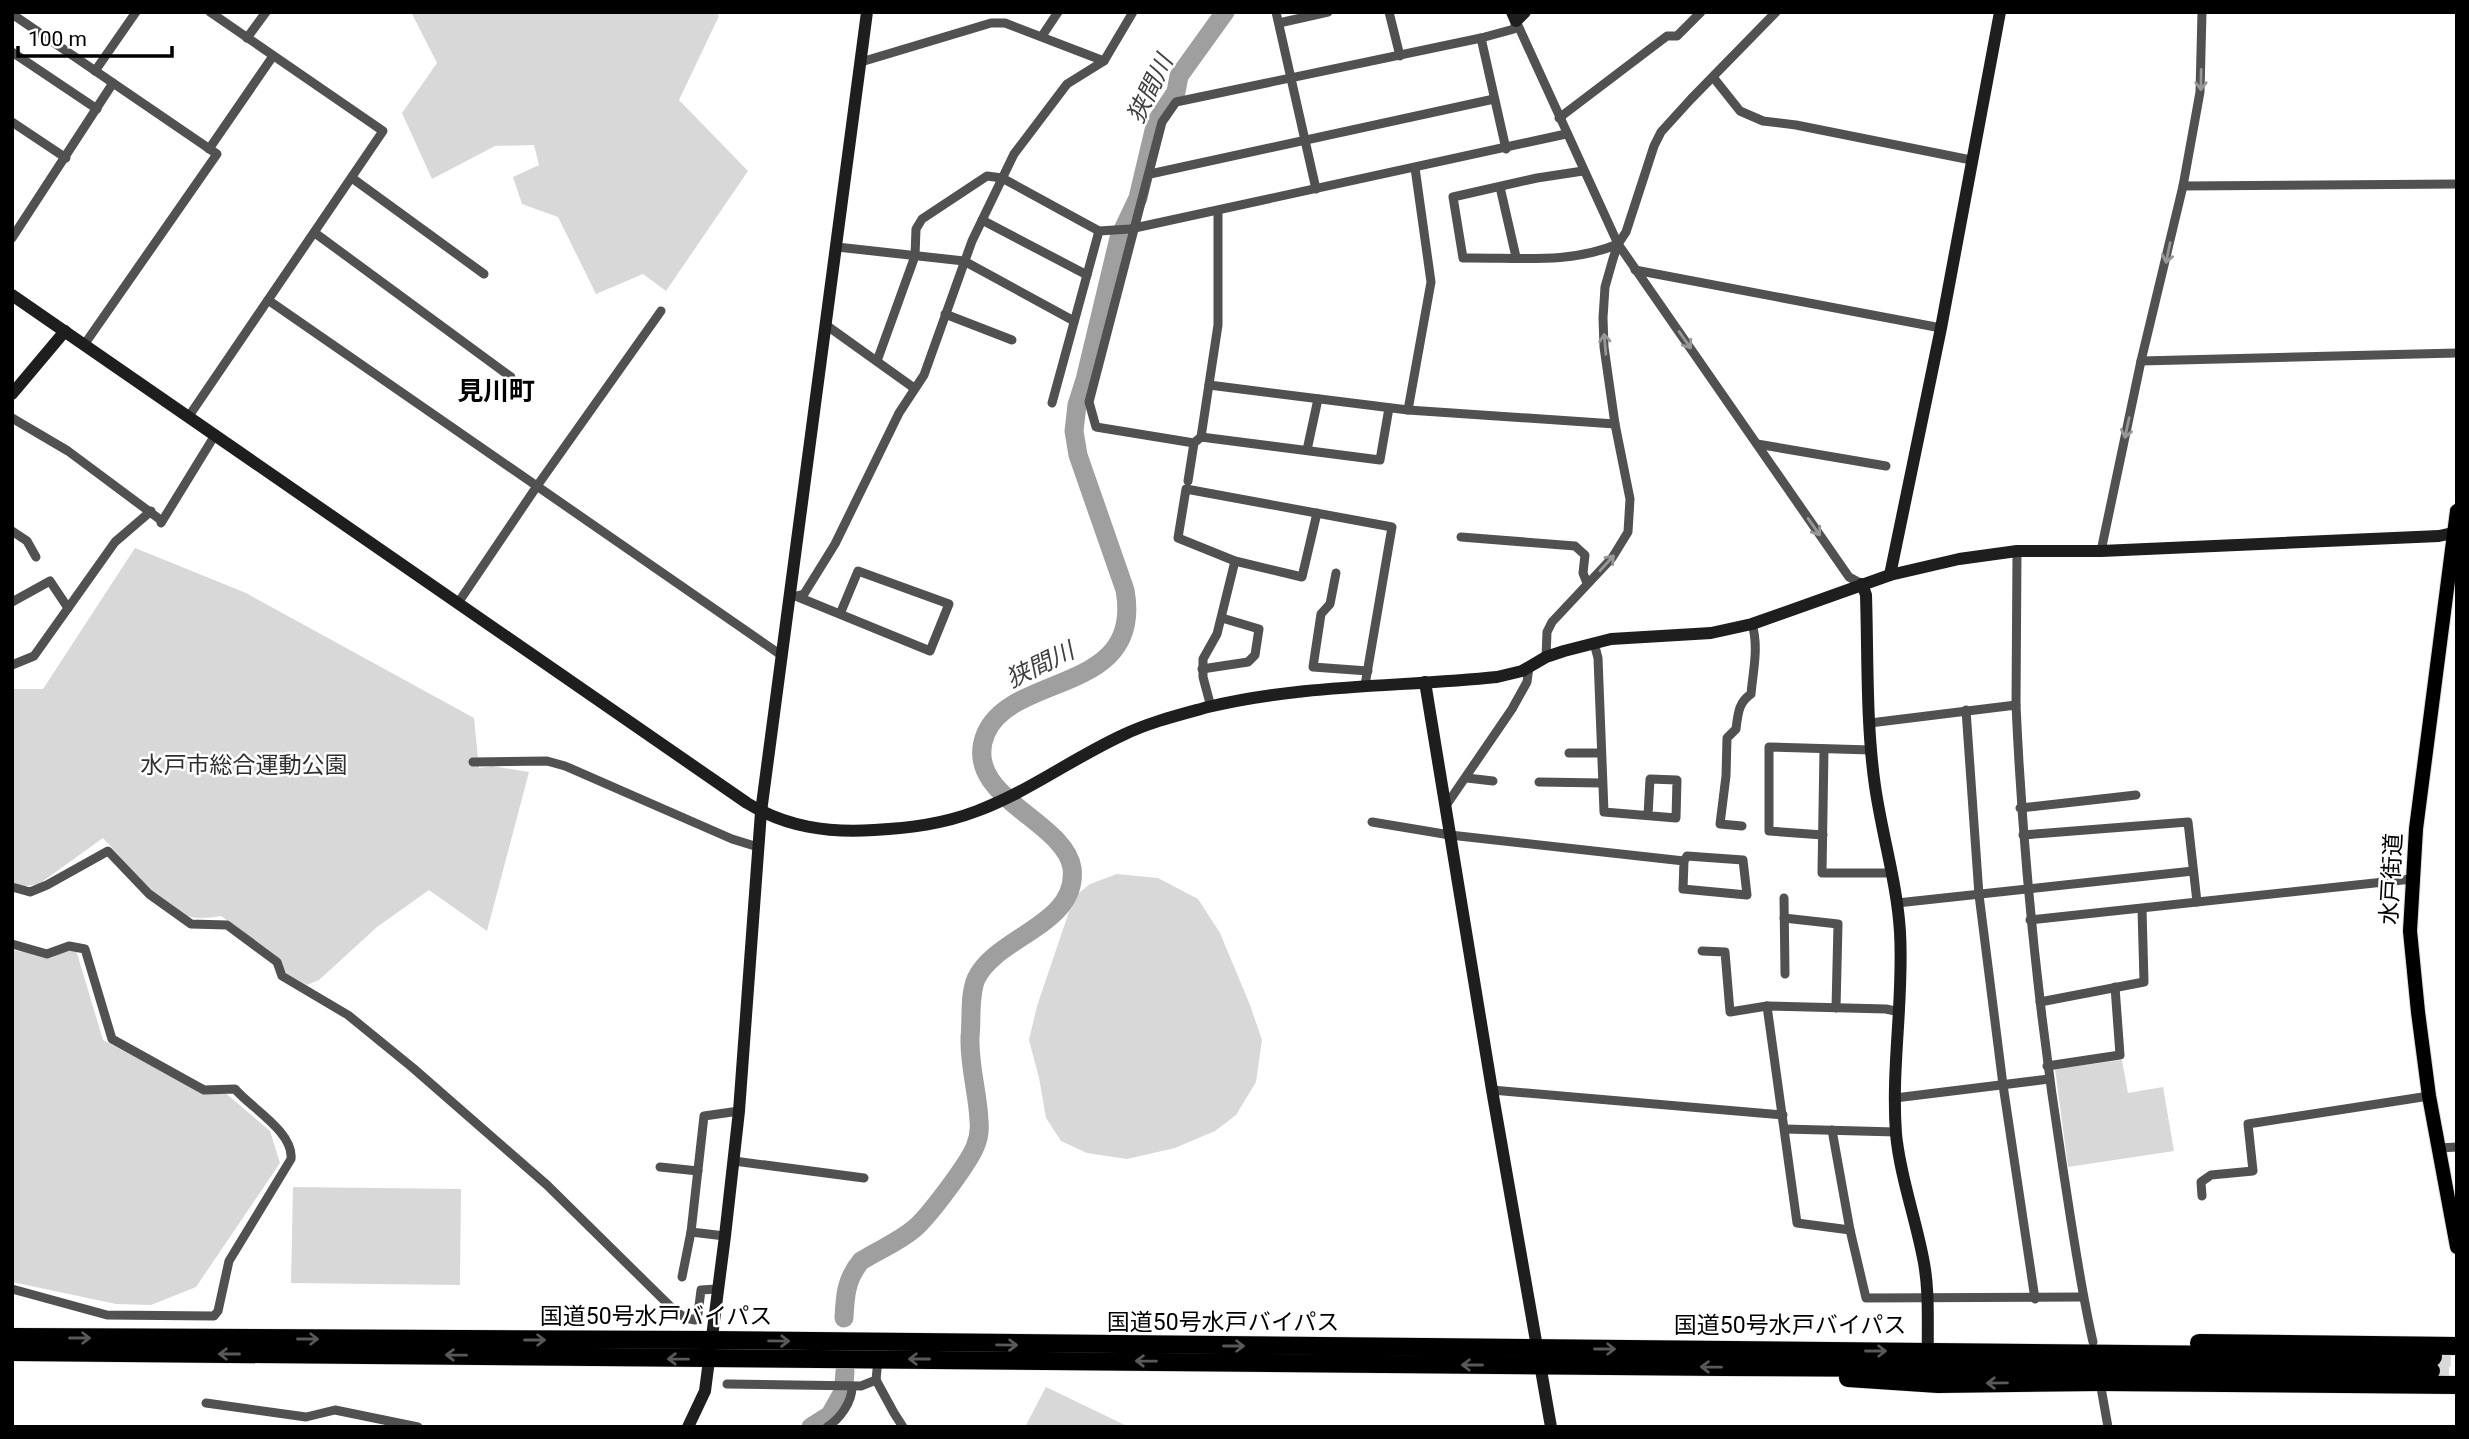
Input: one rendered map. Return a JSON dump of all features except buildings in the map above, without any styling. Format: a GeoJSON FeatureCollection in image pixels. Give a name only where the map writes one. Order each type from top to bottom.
{"type":"FeatureCollection","features":[{"type":"Feature","properties":{"kind":"highway","name":"国道50号水戸バイパス"},"geometry":{"type":"LineString","coordinates":[[12,1337],[711,1340],[1539,1357],[1779,1367],[1928,1359]]}},
{"type":"Feature","properties":{"kind":"highway"},"geometry":{"type":"LineString","coordinates":[[1928,1359],[1953,1342],[2457,1346]]}},
{"type":"Feature","properties":{"kind":"highway","name":"国道50号水戸バイパス"},"geometry":{"type":"LineString","coordinates":[[12,1352],[709,1359],[1539,1357],[2432,1364]]}},
{"type":"Feature","properties":{"kind":"highway"},"geometry":{"type":"LineString","coordinates":[[1779,1367],[1826,1377],[1938,1384],[2101,1382],[2457,1385]]}},
{"type":"Feature","properties":{"kind":"main road","name":"水戸街道"},"geometry":{"type":"LineString","coordinates":[[2457,512],[2416,829],[2410,931],[2429,1096],[2457,1247]]}},
{"type":"Feature","properties":{"kind":"street"},"geometry":{"type":"LineString","coordinates":[[95,71],[136,12]]}},
{"type":"Feature","properties":{"kind":"street"},"geometry":{"type":"LineString","coordinates":[[189,416],[383,131],[210,12]]}},
{"type":"Feature","properties":{"kind":"street"},"geometry":{"type":"LineString","coordinates":[[247,38],[266,12]]}},
{"type":"Feature","properties":{"kind":"street"},"geometry":{"type":"LineString","coordinates":[[688,1427],[705,1391],[725,1236],[739,1111],[761,812],[781,655],[793,597],[867,12]]}},
{"type":"Feature","properties":{"kind":"street"},"geometry":{"type":"LineString","coordinates":[[1042,36],[1058,12]]}},
{"type":"Feature","properties":{"kind":"street"},"geometry":{"type":"LineString","coordinates":[[793,597],[804,594],[835,544],[857,504],[899,412],[924,375],[964,261],[1014,154],[1067,84],[1104,61],[1133,12]]}},
{"type":"Feature","properties":{"kind":"street"},"geometry":{"type":"LineString","coordinates":[[1276,12],[1316,189]]}},
{"type":"Feature","properties":{"kind":"street"},"geometry":{"type":"LineString","coordinates":[[1279,23],[1328,12]]}},
{"type":"Feature","properties":{"kind":"street"},"geometry":{"type":"LineString","coordinates":[[1390,12],[1400,56]]}},
{"type":"Feature","properties":{"kind":"street"},"geometry":{"type":"LineString","coordinates":[[1559,118],[1667,36],[1677,36],[1702,12]]}},
{"type":"Feature","properties":{"kind":"street"},"geometry":{"type":"LineString","coordinates":[[1546,657],[1548,632],[1552,622],[1612,558],[1628,532],[1629,488],[1615,424],[1604,347],[1605,287],[1618,244],[1626,232],[1644,174],[1661,132],[1776,12]]}},
{"type":"Feature","properties":{"kind":"street"},"geometry":{"type":"LineString","coordinates":[[1890,575],[1941,328],[2000,12]]}},
{"type":"Feature","properties":{"kind":"street"},"geometry":{"type":"LineString","coordinates":[[2101,551],[2141,361],[2183,186],[2200,92],[2202,12]]}},
{"type":"Feature","properties":{"kind":"street"},"geometry":{"type":"LineString","coordinates":[[12,14],[217,154],[84,345]]}},
{"type":"Feature","properties":{"kind":"street"},"geometry":{"type":"LineString","coordinates":[[1518,15],[1559,118],[1618,244],[1849,577],[1862,584],[1866,595],[1871,750],[1900,933],[1896,1132],[1903,1181],[1923,1257],[1928,1298],[1928,1359],[1938,1384]]}},
{"type":"Feature","properties":{"kind":"street"},"geometry":{"type":"LineString","coordinates":[[1390,408],[1380,460],[1096,427],[1090,402],[1162,122],[1177,102],[1481,38],[1514,29],[1518,15]]}},
{"type":"Feature","properties":{"kind":"street"},"geometry":{"type":"LineString","coordinates":[[861,62],[991,23],[1005,23],[1104,61]]}},
{"type":"Feature","properties":{"kind":"street"},"geometry":{"type":"LineString","coordinates":[[1481,38],[1506,149]]}},
{"type":"Feature","properties":{"kind":"street"},"geometry":{"type":"LineString","coordinates":[[12,52],[97,109]]}},
{"type":"Feature","properties":{"kind":"street"},"geometry":{"type":"LineString","coordinates":[[209,149],[273,56]]}},
{"type":"Feature","properties":{"kind":"street"},"geometry":{"type":"LineString","coordinates":[[1713,77],[1740,111],[1763,121],[1796,125],[1884,145],[1971,160]]}},
{"type":"Feature","properties":{"kind":"street"},"geometry":{"type":"LineString","coordinates":[[12,237],[113,83]]}},
{"type":"Feature","properties":{"kind":"street"},"geometry":{"type":"LineString","coordinates":[[1150,174],[1494,99]]}},
{"type":"Feature","properties":{"kind":"street"},"geometry":{"type":"LineString","coordinates":[[12,122],[66,158]]}},
{"type":"Feature","properties":{"kind":"street"},"geometry":{"type":"LineString","coordinates":[[877,361],[915,256],[916,229],[922,219],[987,176],[1002,178],[1105,231],[1133,229],[1566,134]]}},
{"type":"Feature","properties":{"kind":"street"},"geometry":{"type":"LineString","coordinates":[[1408,410],[1431,282],[1415,168]]}},
{"type":"Feature","properties":{"kind":"street"},"geometry":{"type":"LineString","coordinates":[[1583,171],[1453,197],[1463,258],[1554,259],[1606,249],[1618,244]]}},
{"type":"Feature","properties":{"kind":"street"},"geometry":{"type":"LineString","coordinates":[[352,178],[484,274]]}},
{"type":"Feature","properties":{"kind":"street"},"geometry":{"type":"LineString","coordinates":[[2183,186],[2457,184]]}},
{"type":"Feature","properties":{"kind":"street"},"geometry":{"type":"LineString","coordinates":[[1500,187],[1516,257]]}},
{"type":"Feature","properties":{"kind":"street"},"geometry":{"type":"LineString","coordinates":[[1188,481],[1209,385],[1218,325],[1218,211]]}},
{"type":"Feature","properties":{"kind":"street"},"geometry":{"type":"LineString","coordinates":[[982,220],[1087,275]]}},
{"type":"Feature","properties":{"kind":"street"},"geometry":{"type":"LineString","coordinates":[[1052,402],[1087,275],[1105,231]]}},
{"type":"Feature","properties":{"kind":"street"},"geometry":{"type":"LineString","coordinates":[[315,233],[511,377]]}},
{"type":"Feature","properties":{"kind":"street"},"geometry":{"type":"LineString","coordinates":[[837,247],[964,261],[1074,321]]}},
{"type":"Feature","properties":{"kind":"street"},"geometry":{"type":"LineString","coordinates":[[1635,270],[1941,328]]}},
{"type":"Feature","properties":{"kind":"street"},"geometry":{"type":"LineString","coordinates":[[12,295],[761,812],[808,828],[857,832],[930,825],[980,810],[1125,734],[1211,707],[1268,696],[1365,685],[1497,677],[1529,667],[1546,657],[1594,643],[1632,637],[1711,633],[1752,624],[1890,575],[1959,559],[2017,551],[2274,545],[2439,536],[2455,532]]}},
{"type":"Feature","properties":{"kind":"street"},"geometry":{"type":"LineString","coordinates":[[268,300],[781,655]]}},
{"type":"Feature","properties":{"kind":"street"},"geometry":{"type":"LineString","coordinates":[[458,603],[661,311]]}},
{"type":"Feature","properties":{"kind":"street"},"geometry":{"type":"LineString","coordinates":[[945,314],[1012,340]]}},
{"type":"Feature","properties":{"kind":"street"},"geometry":{"type":"LineString","coordinates":[[826,325],[914,388]]}},
{"type":"Feature","properties":{"kind":"street"},"geometry":{"type":"LineString","coordinates":[[12,394],[65,331]]}},
{"type":"Feature","properties":{"kind":"street"},"geometry":{"type":"LineString","coordinates":[[2141,361],[2457,353]]}},
{"type":"Feature","properties":{"kind":"street"},"geometry":{"type":"LineString","coordinates":[[1209,385],[1408,410],[1615,424]]}},
{"type":"Feature","properties":{"kind":"street"},"geometry":{"type":"LineString","coordinates":[[1307,450],[1318,399]]}},
{"type":"Feature","properties":{"kind":"street"},"geometry":{"type":"LineString","coordinates":[[12,418],[68,451],[151,511],[161,523],[215,435]]}},
{"type":"Feature","properties":{"kind":"street"},"geometry":{"type":"LineString","coordinates":[[1757,444],[1886,466]]}},
{"type":"Feature","properties":{"kind":"street"},"geometry":{"type":"LineString","coordinates":[[1317,513],[1302,577],[1235,561],[1178,538],[1186,489],[1317,513],[1392,527],[1365,685]]}},
{"type":"Feature","properties":{"kind":"street"},"geometry":{"type":"LineString","coordinates":[[12,665],[34,656],[115,542],[151,511]]}},
{"type":"Feature","properties":{"kind":"street"},"geometry":{"type":"LineString","coordinates":[[12,531],[27,541],[36,557]]}},
{"type":"Feature","properties":{"kind":"street"},"geometry":{"type":"LineString","coordinates":[[1461,537],[1576,546],[1585,555],[1583,573],[1587,583]]}},
{"type":"Feature","properties":{"kind":"street"},"geometry":{"type":"LineString","coordinates":[[2017,551],[2016,705],[2020,808],[2027,889],[2047,1066],[2083,1297],[2093,1342]]}},
{"type":"Feature","properties":{"kind":"street"},"geometry":{"type":"LineString","coordinates":[[1211,707],[1202,669],[1203,659],[1217,635],[1235,561]]}},
{"type":"Feature","properties":{"kind":"street"},"geometry":{"type":"LineString","coordinates":[[793,597],[930,651],[949,604],[858,571],[840,614]]}},
{"type":"Feature","properties":{"kind":"street"},"geometry":{"type":"LineString","coordinates":[[1336,573],[1330,604],[1321,614],[1313,667],[1368,671]]}},
{"type":"Feature","properties":{"kind":"street"},"geometry":{"type":"LineString","coordinates":[[12,602],[50,582],[68,608]]}},
{"type":"Feature","properties":{"kind":"street"},"geometry":{"type":"LineString","coordinates":[[1202,669],[1248,662],[1255,655],[1259,629],[1222,618]]}},
{"type":"Feature","properties":{"kind":"street"},"geometry":{"type":"LineString","coordinates":[[1742,826],[1720,824],[1727,738],[1736,729],[1742,701],[1751,694],[1755,656],[1752,624]]}},
{"type":"Feature","properties":{"kind":"street"},"geometry":{"type":"LineString","coordinates":[[1594,643],[1598,658],[1604,812],[1676,818],[1677,780],[1650,779],[1648,815]]}},
{"type":"Feature","properties":{"kind":"street"},"geometry":{"type":"LineString","coordinates":[[1445,807],[1513,709],[1528,682],[1529,667]]}},
{"type":"Feature","properties":{"kind":"street"},"geometry":{"type":"LineString","coordinates":[[1425,682],[1551,1427]]}},
{"type":"Feature","properties":{"kind":"street"},"geometry":{"type":"LineString","coordinates":[[1870,723],[2016,705]]}},
{"type":"Feature","properties":{"kind":"street"},"geometry":{"type":"LineString","coordinates":[[1966,710],[1979,895],[2003,1085],[2035,1299]]}},
{"type":"Feature","properties":{"kind":"street"},"geometry":{"type":"LineString","coordinates":[[1822,835],[1769,831],[1769,747],[1871,750]]}},
{"type":"Feature","properties":{"kind":"street"},"geometry":{"type":"LineString","coordinates":[[1824,748],[1822,873],[1892,873]]}},
{"type":"Feature","properties":{"kind":"street"},"geometry":{"type":"LineString","coordinates":[[1569,753],[1601,754]]}},
{"type":"Feature","properties":{"kind":"street"},"geometry":{"type":"LineString","coordinates":[[473,762],[547,761],[565,766],[732,839],[758,847]]}},
{"type":"Feature","properties":{"kind":"street"},"geometry":{"type":"LineString","coordinates":[[1467,778],[1493,780]]}},
{"type":"Feature","properties":{"kind":"street"},"geometry":{"type":"LineString","coordinates":[[1539,782],[1602,783]]}},
{"type":"Feature","properties":{"kind":"street"},"geometry":{"type":"LineString","coordinates":[[2020,808],[2137,795]]}},
{"type":"Feature","properties":{"kind":"street"},"geometry":{"type":"LineString","coordinates":[[1372,822],[1450,835],[1684,861]]}},
{"type":"Feature","properties":{"kind":"street"},"geometry":{"type":"LineString","coordinates":[[2023,835],[2188,822],[2197,902]]}},
{"type":"Feature","properties":{"kind":"street"},"geometry":{"type":"LineString","coordinates":[[12,887],[30,892],[108,851],[149,894],[191,924],[227,925],[277,962],[282,976],[348,1015],[547,1185],[675,1311],[695,1320],[701,1290],[717,1289]]}},
{"type":"Feature","properties":{"kind":"street"},"geometry":{"type":"LineString","coordinates":[[1687,856],[1743,860],[1747,895],[1683,889],[1684,861],[1687,856]]}},
{"type":"Feature","properties":{"kind":"street"},"geometry":{"type":"LineString","coordinates":[[1897,903],[2193,871]]}},
{"type":"Feature","properties":{"kind":"street"},"geometry":{"type":"LineString","coordinates":[[2030,920],[2413,879]]}},
{"type":"Feature","properties":{"kind":"street"},"geometry":{"type":"LineString","coordinates":[[1784,898],[1785,974]]}},
{"type":"Feature","properties":{"kind":"street"},"geometry":{"type":"LineString","coordinates":[[2040,1002],[2144,982],[2142,909]]}},
{"type":"Feature","properties":{"kind":"street"},"geometry":{"type":"LineString","coordinates":[[1784,918],[1838,924],[1836,1008]]}},
{"type":"Feature","properties":{"kind":"street"},"geometry":{"type":"LineString","coordinates":[[12,944],[47,954],[69,946],[85,949],[112,1039],[204,1090],[235,1089],[284,1135],[292,1151],[291,1158],[229,1261],[218,1311],[214,1316],[107,1315],[12,1289]]}},
{"type":"Feature","properties":{"kind":"street"},"geometry":{"type":"LineString","coordinates":[[1702,950],[1725,952],[1730,1012],[1767,1006],[1886,1009],[1900,1012]]}},
{"type":"Feature","properties":{"kind":"street"},"geometry":{"type":"LineString","coordinates":[[2047,1066],[2120,1055],[2115,987]]}},
{"type":"Feature","properties":{"kind":"street"},"geometry":{"type":"LineString","coordinates":[[1767,1006],[1797,1223],[1850,1230]]}},
{"type":"Feature","properties":{"kind":"street"},"geometry":{"type":"LineString","coordinates":[[1895,1098],[2049,1079]]}},
{"type":"Feature","properties":{"kind":"street"},"geometry":{"type":"LineString","coordinates":[[1492,1090],[1783,1115]]}},
{"type":"Feature","properties":{"kind":"street"},"geometry":{"type":"LineString","coordinates":[[2202,1196],[2202,1182],[2211,1175],[2253,1171],[2248,1124],[2429,1096]]}},
{"type":"Feature","properties":{"kind":"street"},"geometry":{"type":"LineString","coordinates":[[682,1277],[691,1233],[704,1116],[739,1111]]}},
{"type":"Feature","properties":{"kind":"street"},"geometry":{"type":"LineString","coordinates":[[1785,1129],[1896,1132]]}},
{"type":"Feature","properties":{"kind":"street"},"geometry":{"type":"LineString","coordinates":[[1832,1130],[1850,1230],[1866,1298],[2083,1297]]}},
{"type":"Feature","properties":{"kind":"street"},"geometry":{"type":"LineString","coordinates":[[2439,1148],[2457,1147]]}},
{"type":"Feature","properties":{"kind":"street"},"geometry":{"type":"LineString","coordinates":[[734,1161],[864,1178]]}},
{"type":"Feature","properties":{"kind":"street"},"geometry":{"type":"LineString","coordinates":[[660,1167],[698,1171]]}},
{"type":"Feature","properties":{"kind":"street"},"geometry":{"type":"LineString","coordinates":[[691,1233],[725,1236]]}},
{"type":"Feature","properties":{"kind":"street"},"geometry":{"type":"LineString","coordinates":[[878,1359],[876,1380],[903,1427]]}},
{"type":"Feature","properties":{"kind":"street"},"geometry":{"type":"LineString","coordinates":[[727,1384],[852,1387],[876,1380]]}},
{"type":"Feature","properties":{"kind":"street"},"geometry":{"type":"LineString","coordinates":[[2101,1382],[2108,1427]]}},
{"type":"Feature","properties":{"kind":"street"},"geometry":{"type":"LineString","coordinates":[[827,1427],[844,1410],[852,1395],[852,1387]]}},
{"type":"Feature","properties":{"kind":"street"},"geometry":{"type":"LineString","coordinates":[[206,1403],[306,1417],[335,1410],[418,1427]]}},
{"type":"Feature","properties":{"kind":"green space"},"geometry":{"type":"Polygon","coordinates":[[[411,12],[715,12],[719,16],[679,100],[748,171],[666,291],[643,274],[596,294],[558,217],[522,204],[513,177],[539,165],[534,145],[495,146],[432,179],[402,113],[437,63],[411,12]]]}},
{"type":"Feature","properties":{"kind":"green space","name":"水戸市総合運動公園"},"geometry":{"type":"Polygon","coordinates":[[[135,548],[246,593],[474,718],[479,768],[492,766],[529,772],[487,931],[429,890],[377,927],[319,980],[307,985],[287,974],[278,958],[221,916],[192,917],[173,908],[130,868],[103,838],[39,884],[21,887],[12,884],[12,689],[43,689],[135,548]]]}},
{"type":"Feature","properties":{"kind":"green space"},"geometry":{"type":"Polygon","coordinates":[[[1117,874],[1158,878],[1198,899],[1220,933],[1262,1040],[1256,1082],[1236,1115],[1215,1131],[1175,1148],[1127,1159],[1087,1153],[1061,1141],[1046,1118],[1029,1040],[1037,1006],[1074,897],[1090,884],[1117,874]]]}},
{"type":"Feature","properties":{"kind":"green space"},"geometry":{"type":"Polygon","coordinates":[[[12,950],[40,955],[76,950],[103,1040],[202,1093],[223,1091],[270,1131],[280,1163],[196,1287],[151,1305],[116,1304],[12,1282],[12,950]]]}},
{"type":"Feature","properties":{"kind":"green space"},"geometry":{"type":"Polygon","coordinates":[[[2122,1060],[2128,1093],[2163,1087],[2174,1151],[2068,1167],[2055,1069],[2122,1060]]]}},
{"type":"Feature","properties":{"kind":"green space"},"geometry":{"type":"Polygon","coordinates":[[[293,1187],[461,1189],[460,1285],[291,1283],[293,1187]]]}},
{"type":"Feature","properties":{"kind":"green space"},"geometry":{"type":"Polygon","coordinates":[[[1046,1387],[1129,1427],[1025,1427],[1046,1387]]]}},
{"type":"Feature","properties":{"kind":"waterway","name":"狭間川"},"geometry":{"type":"LineString","coordinates":[[844,1318],[849,1281],[861,1261],[902,1238],[921,1222],[957,1177],[976,1144],[979,1124],[970,1037],[976,979],[986,964],[1000,952],[1050,917],[1063,903],[1071,887],[1072,868],[1065,851],[1052,836],[1000,791],[987,774],[982,755],[986,733],[1001,714],[1022,700],[1096,665],[1115,648],[1126,624],[1125,590],[1078,455],[1074,431],[1077,405],[1119,238],[1138,198],[1156,122],[1176,92],[1179,76],[1225,12]]}},
{"type":"Feature","properties":{"kind":"waterway","name":"狭間川"},"geometry":{"type":"LineString","coordinates":[[844,1384],[845,1371]]}},
{"type":"Feature","properties":{"kind":"waterway","name":"狭間川"},"geometry":{"type":"LineString","coordinates":[[811,1427],[830,1415],[843,1392]]}},
{"type":"Feature","properties":{"kind":"tunnel"},"geometry":{"type":"LineString","coordinates":[[2433,1357],[2457,1358]]}},
{"type":"Feature","properties":{"kind":"tunnel"},"geometry":{"type":"LineString","coordinates":[[2431,1371],[2457,1371]]}},
{"type":"Feature","properties":{"kind":"district","name":"見川町"},"geometry":{"type":"Point","coordinates":[496,391]}}]}
